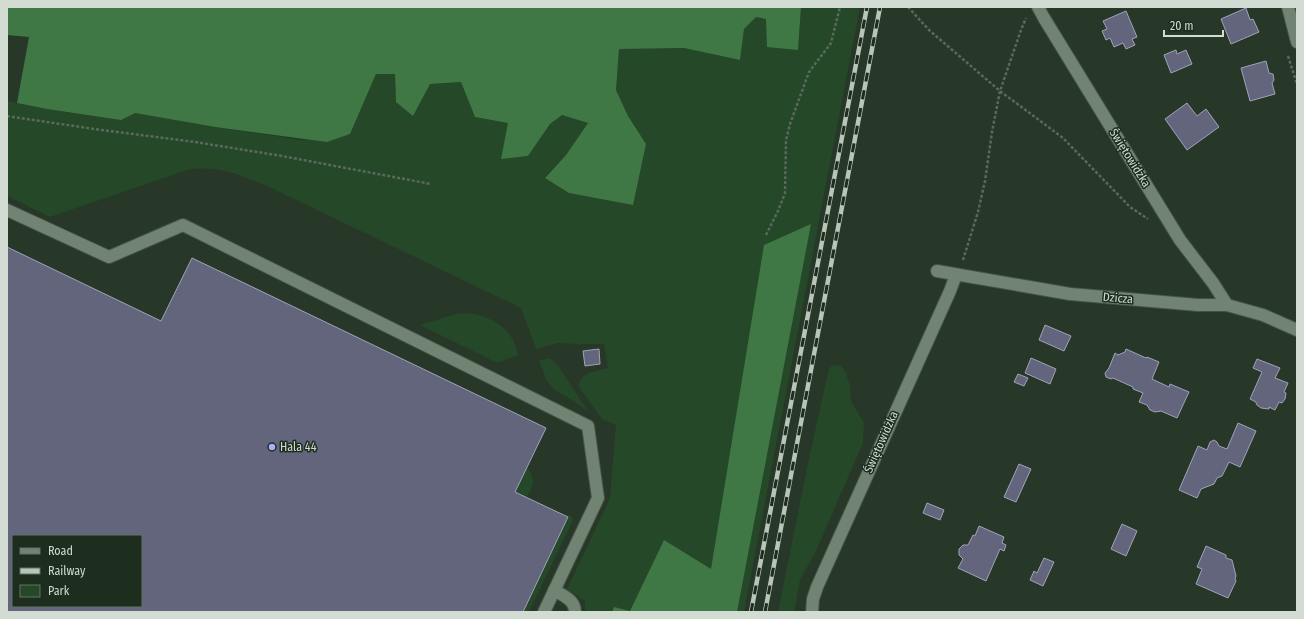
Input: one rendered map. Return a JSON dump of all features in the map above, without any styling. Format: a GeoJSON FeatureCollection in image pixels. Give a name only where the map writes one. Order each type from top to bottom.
{"type":"FeatureCollection","features":[{"type":"Feature","properties":{"kind":"street"},"geometry":{"type":"LineString","coordinates":[[1288,7],[1297,42]]}},
{"type":"Feature","properties":{"kind":"street","name":"Świętowidzka"},"geometry":{"type":"LineString","coordinates":[[1034,10],[1048,25],[1180,240],[1213,283],[1227,306]]}},
{"type":"Feature","properties":{"kind":"street"},"geometry":{"type":"LineString","coordinates":[[7,210],[109,257],[183,226],[588,426],[598,498],[544,612]]}},
{"type":"Feature","properties":{"kind":"street","name":"Dzicza"},"geometry":{"type":"LineString","coordinates":[[937,271],[1070,294],[1198,305],[1227,306],[1264,315],[1297,330]]}},
{"type":"Feature","properties":{"kind":"street","name":"Świętowidzka"},"geometry":{"type":"LineString","coordinates":[[812,612],[813,599],[817,587],[956,275]]}},
{"type":"Feature","properties":{"kind":"street"},"geometry":{"type":"LineString","coordinates":[[554,590],[571,600],[575,607],[575,612]]}},
{"type":"Feature","properties":{"kind":"path"},"geometry":{"type":"LineString","coordinates":[[766,235],[785,193],[786,140],[790,124],[809,72],[831,43],[840,7]]}},
{"type":"Feature","properties":{"kind":"path"},"geometry":{"type":"LineString","coordinates":[[908,7],[929,30],[1000,91],[1063,138],[1130,207],[1148,220]]}},
{"type":"Feature","properties":{"kind":"path"},"geometry":{"type":"LineString","coordinates":[[956,275],[961,265],[978,212],[985,181],[1000,91],[1021,30],[1034,10]]}},
{"type":"Feature","properties":{"kind":"path"},"geometry":{"type":"LineString","coordinates":[[7,116],[275,154],[431,184]]}},
{"type":"Feature","properties":{"kind":"green space"},"geometry":{"type":"Polygon","coordinates":[[[7,7],[801,7],[798,50],[767,47],[766,19],[756,17],[744,29],[740,60],[684,48],[619,49],[616,90],[628,116],[646,144],[633,205],[569,193],[545,178],[566,155],[588,123],[562,115],[550,124],[528,156],[501,159],[508,123],[475,117],[461,82],[430,84],[413,116],[396,102],[395,74],[376,74],[350,134],[327,142],[215,127],[135,113],[121,120],[17,103],[29,37],[7,35],[7,7]]]}},
{"type":"Feature","properties":{"kind":"green space"},"geometry":{"type":"Polygon","coordinates":[[[801,7],[860,7],[744,612],[584,612],[585,601],[567,589],[610,498],[616,425],[602,419],[579,387],[579,382],[584,376],[589,373],[608,368],[604,344],[558,343],[536,349],[521,308],[265,185],[227,172],[208,169],[187,170],[50,217],[7,196],[7,101],[47,109],[121,120],[135,113],[302,140],[350,134],[376,74],[395,74],[396,102],[430,84],[461,82],[475,117],[509,123],[501,159],[528,156],[550,124],[562,115],[588,123],[566,155],[545,177],[569,193],[628,116],[616,90],[619,49],[684,48],[740,60],[744,29],[756,17],[766,19],[798,50],[801,7]]]}},
{"type":"Feature","properties":{"kind":"green space"},"geometry":{"type":"Polygon","coordinates":[[[811,224],[737,612],[612,612],[614,607],[630,611],[664,540],[711,569],[764,245],[811,224]]]}},
{"type":"Feature","properties":{"kind":"green space"},"geometry":{"type":"Polygon","coordinates":[[[467,313],[487,318],[505,329],[513,340],[518,355],[497,363],[420,325],[456,314],[467,313]]]}},
{"type":"Feature","properties":{"kind":"green space"},"geometry":{"type":"Polygon","coordinates":[[[549,358],[559,367],[589,413],[577,403],[556,391],[547,381],[539,361],[549,358]]]}},
{"type":"Feature","properties":{"kind":"green space"},"geometry":{"type":"Polygon","coordinates":[[[834,365],[841,366],[846,373],[850,386],[851,401],[864,423],[863,443],[816,551],[800,580],[794,612],[778,612],[829,368],[834,365]]]}},
{"type":"Feature","properties":{"kind":"green space"},"geometry":{"type":"Polygon","coordinates":[[[527,467],[532,475],[533,482],[527,497],[515,492],[527,467]]]}},
{"type":"Feature","properties":{"kind":"green space"},"geometry":{"type":"Polygon","coordinates":[[[568,515],[573,517],[572,522],[529,612],[523,612],[568,518],[568,515]]]}},
{"type":"Feature","properties":{"kind":"building"},"geometry":{"type":"Polygon","coordinates":[[[1246,8],[1250,20],[1253,19],[1259,32],[1231,44],[1221,19],[1246,8]]]}},
{"type":"Feature","properties":{"kind":"building"},"geometry":{"type":"Polygon","coordinates":[[[1126,11],[1137,37],[1132,39],[1135,45],[1126,49],[1123,43],[1114,47],[1110,38],[1106,40],[1102,31],[1107,29],[1103,21],[1126,11]]]}},
{"type":"Feature","properties":{"kind":"building"},"geometry":{"type":"Polygon","coordinates":[[[1176,50],[1177,54],[1186,50],[1192,64],[1171,73],[1164,55],[1176,50]]]}},
{"type":"Feature","properties":{"kind":"building"},"geometry":{"type":"Polygon","coordinates":[[[1266,61],[1269,73],[1273,74],[1274,80],[1272,83],[1275,94],[1250,101],[1241,68],[1266,61]]]}},
{"type":"Feature","properties":{"kind":"building"},"geometry":{"type":"Polygon","coordinates":[[[1187,103],[1197,116],[1206,109],[1219,127],[1187,150],[1165,119],[1187,103]]]}},
{"type":"Feature","properties":{"kind":"building","name":"Hala 44"},"geometry":{"type":"Polygon","coordinates":[[[7,247],[161,321],[192,258],[546,428],[515,492],[568,517],[523,612],[7,612],[7,247]]]}},
{"type":"Feature","properties":{"kind":"building"},"geometry":{"type":"Polygon","coordinates":[[[1045,325],[1071,336],[1064,351],[1039,340],[1045,325]]]}},
{"type":"Feature","properties":{"kind":"building"},"geometry":{"type":"Polygon","coordinates":[[[599,349],[600,364],[585,366],[583,351],[599,349]]]}},
{"type":"Feature","properties":{"kind":"building"},"geometry":{"type":"Polygon","coordinates":[[[1126,349],[1159,362],[1152,379],[1169,387],[1170,384],[1189,392],[1177,418],[1161,411],[1155,412],[1150,410],[1147,405],[1139,402],[1143,393],[1113,378],[1111,379],[1106,377],[1105,373],[1109,368],[1115,353],[1118,355],[1125,352],[1126,349]]]}},
{"type":"Feature","properties":{"kind":"building"},"geometry":{"type":"Polygon","coordinates":[[[1031,358],[1056,369],[1050,384],[1025,373],[1031,358]]]}},
{"type":"Feature","properties":{"kind":"building"},"geometry":{"type":"Polygon","coordinates":[[[1257,359],[1280,368],[1275,378],[1288,383],[1284,392],[1286,393],[1285,399],[1282,403],[1279,402],[1275,410],[1269,407],[1269,409],[1261,408],[1256,402],[1250,399],[1262,372],[1253,368],[1257,359]]]}},
{"type":"Feature","properties":{"kind":"building"},"geometry":{"type":"Polygon","coordinates":[[[1018,374],[1028,378],[1024,386],[1014,382],[1018,374]]]}},
{"type":"Feature","properties":{"kind":"building"},"geometry":{"type":"Polygon","coordinates":[[[1238,423],[1256,431],[1240,467],[1229,462],[1222,476],[1217,478],[1214,484],[1201,489],[1197,498],[1179,490],[1198,446],[1207,450],[1210,442],[1214,440],[1219,446],[1227,449],[1238,423]]]}},
{"type":"Feature","properties":{"kind":"building"},"geometry":{"type":"Polygon","coordinates":[[[1019,464],[1031,469],[1016,502],[1004,497],[1019,464]]]}},
{"type":"Feature","properties":{"kind":"building"},"geometry":{"type":"Polygon","coordinates":[[[927,503],[944,510],[940,520],[923,513],[927,503]]]}},
{"type":"Feature","properties":{"kind":"building"},"geometry":{"type":"Polygon","coordinates":[[[1122,524],[1137,531],[1126,556],[1111,549],[1122,524]]]}},
{"type":"Feature","properties":{"kind":"building"},"geometry":{"type":"Polygon","coordinates":[[[979,526],[1004,537],[1002,543],[1006,545],[1004,551],[1000,549],[986,581],[958,568],[963,559],[959,555],[959,549],[963,545],[968,545],[973,535],[975,536],[979,526]]]}},
{"type":"Feature","properties":{"kind":"building"},"geometry":{"type":"Polygon","coordinates":[[[1206,546],[1226,555],[1226,558],[1232,560],[1236,581],[1228,598],[1196,584],[1202,569],[1197,567],[1206,546]]]}},
{"type":"Feature","properties":{"kind":"building"},"geometry":{"type":"Polygon","coordinates":[[[1044,558],[1054,562],[1043,586],[1030,580],[1034,571],[1037,573],[1044,558]]]}},
{"type":"Feature","properties":{"kind":"railway"},"geometry":{"type":"LineString","coordinates":[[751,612],[867,7]]}},
{"type":"Feature","properties":{"kind":"railway"},"geometry":{"type":"LineString","coordinates":[[765,612],[880,7]]}},
{"type":"Feature","properties":{"kind":"place","name":"Hala 44"},"geometry":{"type":"Point","coordinates":[272,447]}}]}
